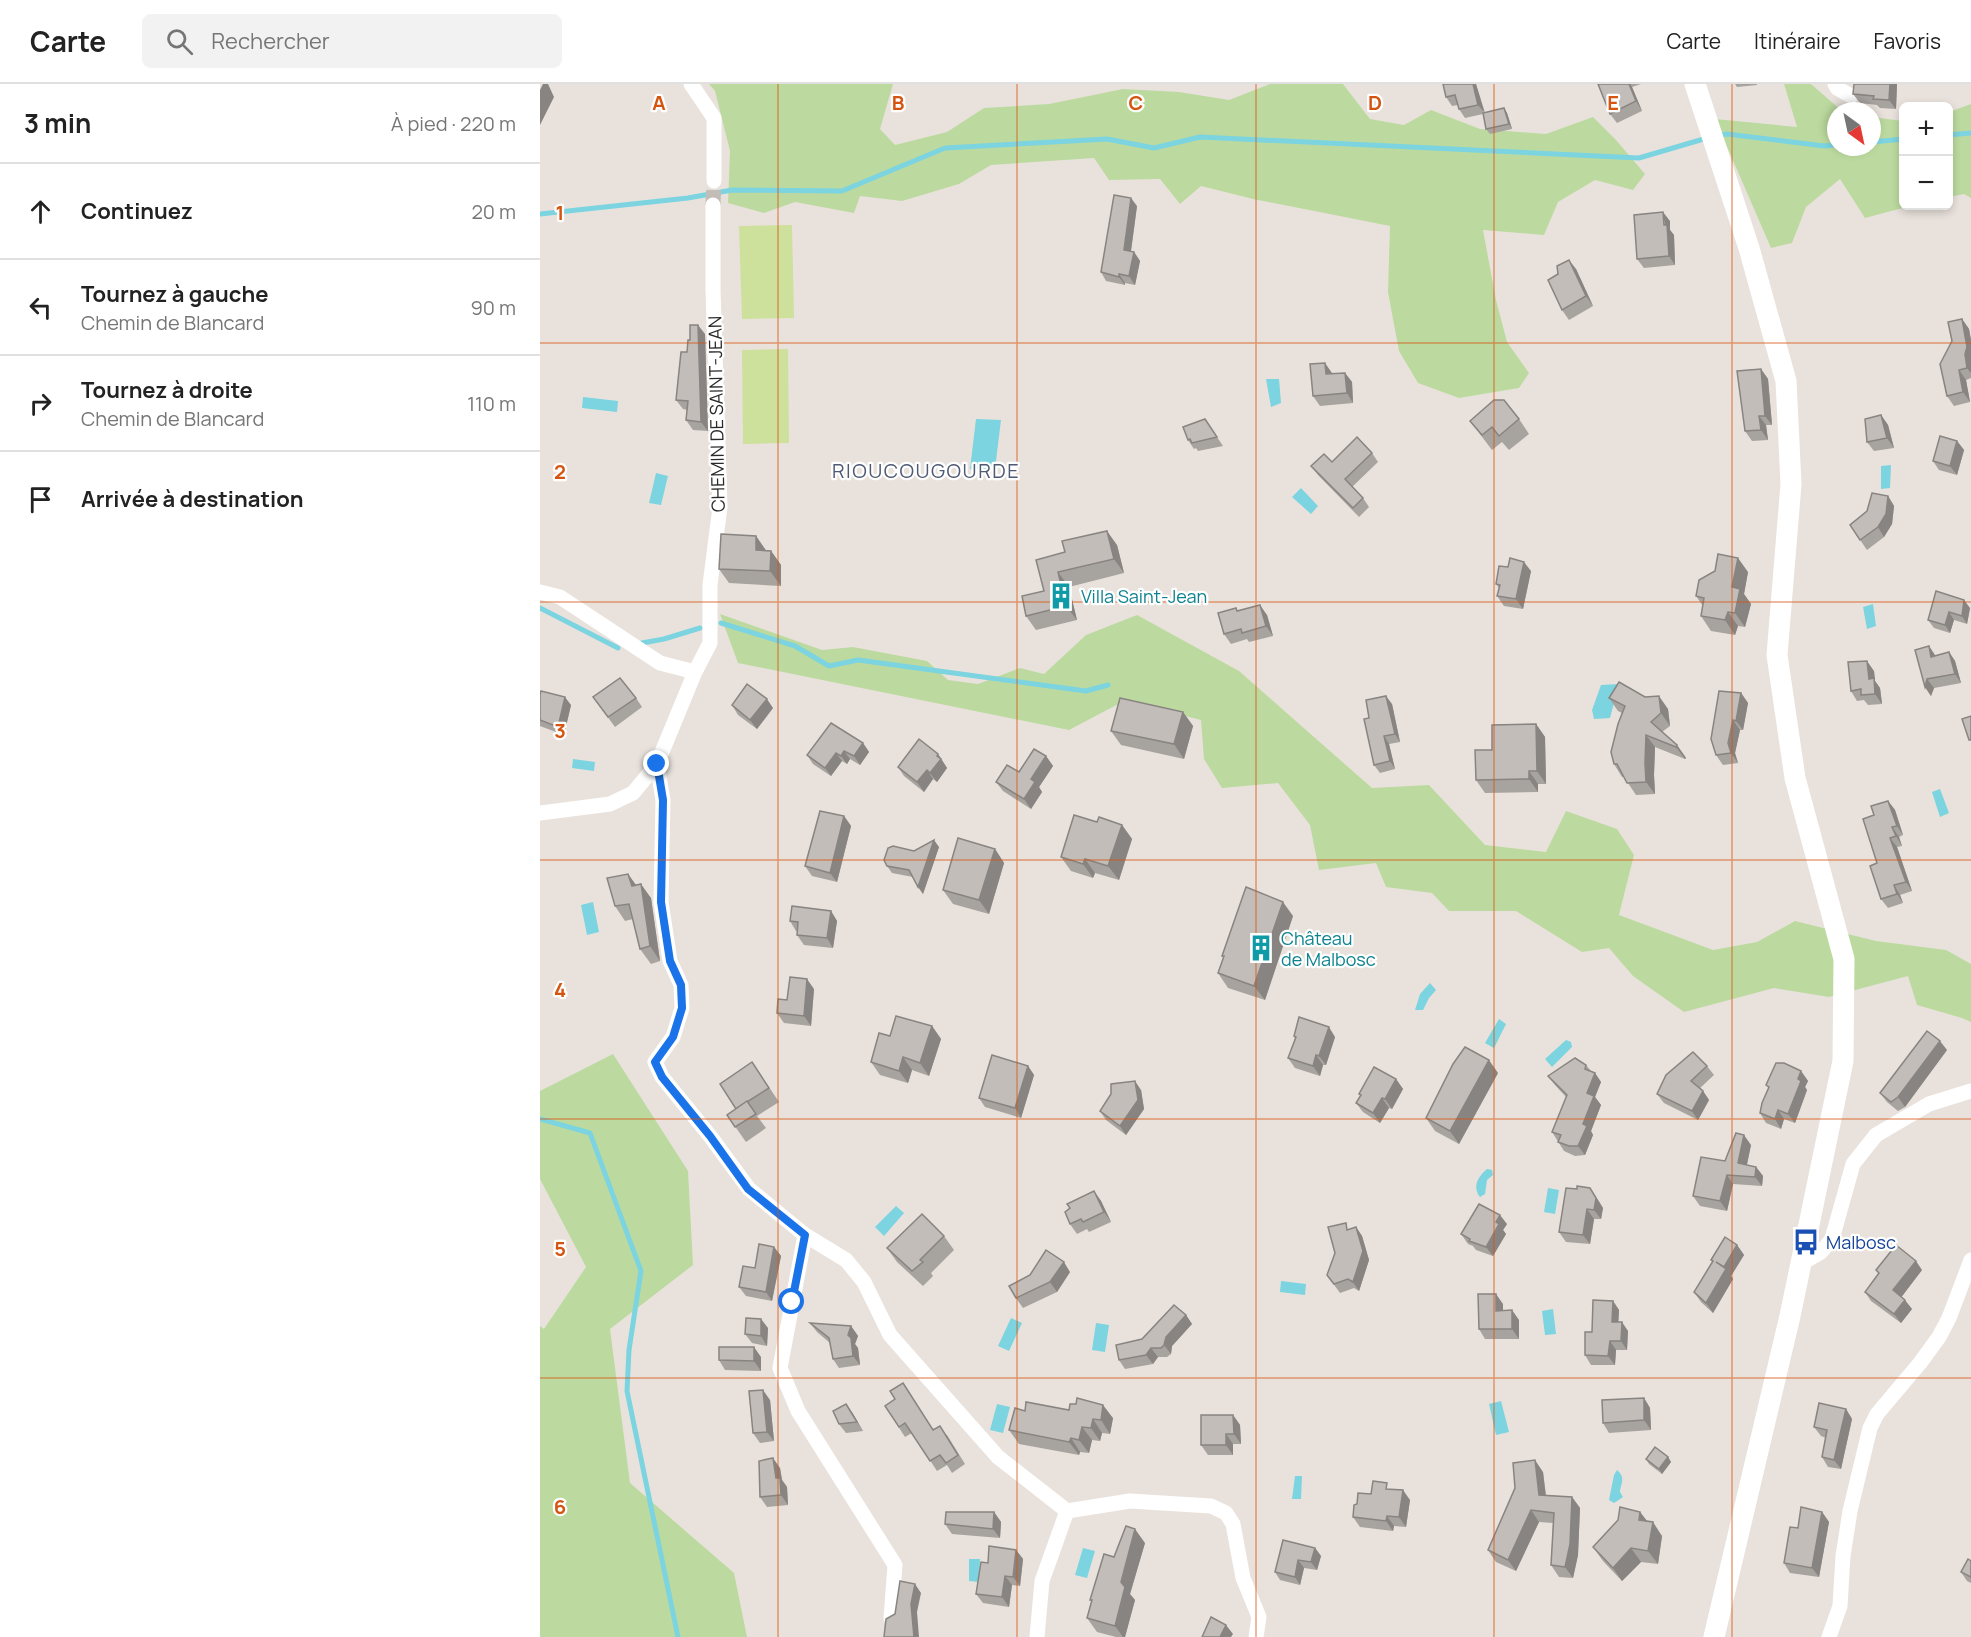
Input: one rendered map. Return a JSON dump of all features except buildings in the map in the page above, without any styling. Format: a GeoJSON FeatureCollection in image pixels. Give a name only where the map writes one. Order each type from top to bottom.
{"type":"FeatureCollection","features":[{"type":"Feature","properties":{"kind":"main road"},"geometry":{"type":"LineString","coordinates":[[1695,84],[1749,248],[1786,381],[1791,484],[1777,654],[1795,778],[1844,959],[1843,1061],[1802,1263],[1714,1637]]}},
{"type":"Feature","properties":{"kind":"street"},"geometry":{"type":"LineString","coordinates":[[691,84],[714,118],[714,181]]}},
{"type":"Feature","properties":{"kind":"street"},"geometry":{"type":"LineString","coordinates":[[1835,84],[1837,88],[1851,96]]}},
{"type":"Feature","properties":{"kind":"street","name":"CHEMIN DE SAINT-JEAN"},"geometry":{"type":"LineString","coordinates":[[540,813],[609,804],[633,793],[657,764],[695,672],[710,643],[710,585],[720,507],[713,290],[713,205]]}},
{"type":"Feature","properties":{"kind":"street"},"geometry":{"type":"LineString","coordinates":[[540,592],[560,597],[660,663],[695,672]]}},
{"type":"Feature","properties":{"kind":"street"},"geometry":{"type":"LineString","coordinates":[[657,764],[663,800],[661,902],[670,961],[681,985],[682,1008],[673,1037],[655,1062],[662,1077],[710,1136],[748,1189],[805,1235],[846,1260],[864,1282],[890,1335],[998,1457],[1067,1511],[1130,1501],[1211,1506],[1226,1513],[1233,1524],[1243,1578],[1259,1617],[1256,1637]]}},
{"type":"Feature","properties":{"kind":"street"},"geometry":{"type":"LineString","coordinates":[[1802,1263],[1821,1252],[1832,1239],[1853,1164],[1876,1136],[1929,1104],[1971,1091]]}},
{"type":"Feature","properties":{"kind":"street"},"geometry":{"type":"LineString","coordinates":[[805,1235],[780,1368],[798,1411],[895,1565],[891,1618]]}},
{"type":"Feature","properties":{"kind":"street"},"geometry":{"type":"LineString","coordinates":[[1828,1637],[1840,1606],[1843,1556],[1850,1511],[1870,1428],[1877,1414],[1920,1364],[1939,1337],[1949,1318],[1971,1260]]}},
{"type":"Feature","properties":{"kind":"street"},"geometry":{"type":"LineString","coordinates":[[1037,1637],[1042,1581],[1067,1511]]}},
{"type":"Feature","properties":{"kind":"green space"},"geometry":{"type":"Polygon","coordinates":[[[709,84],[893,84],[880,129],[895,145],[947,132],[984,108],[1049,104],[1123,89],[1179,92],[1229,100],[1270,84],[1343,84],[1370,119],[1404,125],[1431,110],[1480,129],[1546,134],[1593,117],[1645,174],[1633,190],[1595,180],[1558,202],[1544,235],[1483,230],[1496,300],[1507,342],[1529,373],[1519,388],[1459,398],[1418,383],[1399,351],[1388,292],[1390,226],[1253,199],[1201,186],[1180,204],[1160,179],[1109,180],[1094,158],[991,165],[959,184],[902,201],[860,196],[854,213],[795,202],[764,213],[728,203],[730,151],[715,91],[709,84]]]}},
{"type":"Feature","properties":{"kind":"green space"},"geometry":{"type":"Polygon","coordinates":[[[1784,84],[1811,84],[1832,102],[1827,102],[1827,156],[1881,156],[1881,118],[1899,120],[1899,209],[1865,218],[1840,179],[1806,207],[1792,243],[1771,248],[1715,119],[1797,127],[1784,84]]]}},
{"type":"Feature","properties":{"kind":"green space"},"geometry":{"type":"Polygon","coordinates":[[[1971,104],[1971,198],[1964,194],[1953,196],[1953,111],[1971,104]]]}},
{"type":"Feature","properties":{"kind":"green space"},"geometry":{"type":"Polygon","coordinates":[[[792,225],[794,318],[742,319],[739,226],[792,225]]]}},
{"type":"Feature","properties":{"kind":"green space"},"geometry":{"type":"Polygon","coordinates":[[[788,349],[789,443],[743,444],[742,350],[788,349]]]}},
{"type":"Feature","properties":{"kind":"green space"},"geometry":{"type":"Polygon","coordinates":[[[720,614],[822,650],[853,647],[927,661],[948,680],[978,684],[1020,668],[1044,674],[1086,635],[1137,615],[1239,671],[1372,788],[1429,785],[1485,845],[1546,852],[1566,811],[1617,829],[1634,855],[1619,915],[1713,950],[1757,942],[1795,921],[1876,941],[1946,950],[1971,964],[1971,1022],[1917,1005],[1908,976],[1829,997],[1774,988],[1684,1012],[1633,976],[1609,948],[1582,952],[1516,911],[1449,911],[1432,893],[1386,887],[1376,863],[1319,870],[1310,825],[1278,783],[1222,788],[1204,759],[1201,720],[1124,701],[1069,730],[738,663],[720,614]]]}},
{"type":"Feature","properties":{"kind":"green space"},"geometry":{"type":"Polygon","coordinates":[[[613,1054],[688,1171],[693,1265],[610,1329],[630,1483],[734,1573],[747,1637],[540,1637],[540,1326],[544,1329],[586,1267],[540,1179],[540,1091],[613,1054]]]}},
{"type":"Feature","properties":{"kind":"water"},"geometry":{"type":"Polygon","coordinates":[[[1266,379],[1279,379],[1281,403],[1271,407],[1266,379]]]}},
{"type":"Feature","properties":{"kind":"water"},"geometry":{"type":"Polygon","coordinates":[[[583,397],[618,401],[617,412],[582,408],[583,397]]]}},
{"type":"Feature","properties":{"kind":"water"},"geometry":{"type":"Polygon","coordinates":[[[976,419],[1001,420],[995,469],[970,469],[976,419]]]}},
{"type":"Feature","properties":{"kind":"water"},"geometry":{"type":"Polygon","coordinates":[[[1891,465],[1890,488],[1881,489],[1881,466],[1891,465]]]}},
{"type":"Feature","properties":{"kind":"water"},"geometry":{"type":"Polygon","coordinates":[[[656,473],[668,476],[661,505],[649,503],[656,473]]]}},
{"type":"Feature","properties":{"kind":"water"},"geometry":{"type":"Polygon","coordinates":[[[1301,488],[1318,506],[1311,514],[1292,497],[1301,488]]]}},
{"type":"Feature","properties":{"kind":"water"},"geometry":{"type":"Polygon","coordinates":[[[1873,604],[1876,626],[1867,629],[1863,607],[1873,604]]]}},
{"type":"Feature","properties":{"kind":"water"},"geometry":{"type":"Polygon","coordinates":[[[1619,684],[1610,718],[1594,719],[1592,710],[1601,685],[1619,684]]]}},
{"type":"Feature","properties":{"kind":"water"},"geometry":{"type":"Polygon","coordinates":[[[573,759],[595,762],[594,771],[572,768],[573,759]]]}},
{"type":"Feature","properties":{"kind":"water"},"geometry":{"type":"Polygon","coordinates":[[[1940,789],[1949,813],[1940,817],[1932,792],[1940,789]]]}},
{"type":"Feature","properties":{"kind":"water"},"geometry":{"type":"Polygon","coordinates":[[[593,902],[599,932],[587,935],[581,905],[593,902]]]}},
{"type":"Feature","properties":{"kind":"water"},"geometry":{"type":"Polygon","coordinates":[[[1430,983],[1436,990],[1423,1010],[1415,1010],[1420,994],[1430,983]]]}},
{"type":"Feature","properties":{"kind":"water"},"geometry":{"type":"Polygon","coordinates":[[[1499,1019],[1506,1024],[1494,1048],[1485,1043],[1499,1019]]]}},
{"type":"Feature","properties":{"kind":"water"},"geometry":{"type":"Polygon","coordinates":[[[1566,1040],[1571,1042],[1572,1047],[1552,1067],[1545,1059],[1566,1040]]]}},
{"type":"Feature","properties":{"kind":"water"},"geometry":{"type":"Polygon","coordinates":[[[1487,1169],[1492,1170],[1493,1175],[1487,1180],[1485,1194],[1480,1197],[1476,1185],[1487,1169]]]}},
{"type":"Feature","properties":{"kind":"water"},"geometry":{"type":"Polygon","coordinates":[[[1548,1188],[1559,1190],[1555,1214],[1544,1212],[1548,1188]]]}},
{"type":"Feature","properties":{"kind":"water"},"geometry":{"type":"Polygon","coordinates":[[[896,1206],[904,1213],[884,1236],[875,1227],[896,1206]]]}},
{"type":"Feature","properties":{"kind":"water"},"geometry":{"type":"Polygon","coordinates":[[[1281,1281],[1306,1284],[1305,1295],[1280,1292],[1281,1281]]]}},
{"type":"Feature","properties":{"kind":"water"},"geometry":{"type":"Polygon","coordinates":[[[1553,1309],[1556,1334],[1545,1335],[1542,1311],[1553,1309]]]}},
{"type":"Feature","properties":{"kind":"water"},"geometry":{"type":"Polygon","coordinates":[[[1011,1318],[1022,1323],[1009,1351],[998,1346],[1011,1318]]]}},
{"type":"Feature","properties":{"kind":"water"},"geometry":{"type":"Polygon","coordinates":[[[1096,1323],[1109,1325],[1105,1352],[1092,1350],[1096,1323]]]}},
{"type":"Feature","properties":{"kind":"water"},"geometry":{"type":"Polygon","coordinates":[[[1501,1401],[1509,1432],[1496,1435],[1489,1404],[1501,1401]]]}},
{"type":"Feature","properties":{"kind":"water"},"geometry":{"type":"Polygon","coordinates":[[[997,1404],[1010,1407],[1003,1433],[990,1430],[997,1404]]]}},
{"type":"Feature","properties":{"kind":"water"},"geometry":{"type":"Polygon","coordinates":[[[1617,1470],[1622,1478],[1620,1492],[1623,1497],[1614,1503],[1609,1500],[1617,1470]]]}},
{"type":"Feature","properties":{"kind":"water"},"geometry":{"type":"Polygon","coordinates":[[[1295,1476],[1302,1476],[1301,1499],[1292,1499],[1295,1476]]]}},
{"type":"Feature","properties":{"kind":"water"},"geometry":{"type":"Polygon","coordinates":[[[1083,1548],[1095,1551],[1087,1578],[1075,1575],[1083,1548]]]}},
{"type":"Feature","properties":{"kind":"water"},"geometry":{"type":"Polygon","coordinates":[[[969,1559],[980,1559],[979,1582],[969,1581],[969,1559]]]}},
{"type":"Feature","properties":{"kind":"waterway"},"geometry":{"type":"LineString","coordinates":[[1953,135],[1971,133]]}},
{"type":"Feature","properties":{"kind":"waterway"},"geometry":{"type":"LineString","coordinates":[[1716,136],[1727,134],[1827,146]]}},
{"type":"Feature","properties":{"kind":"waterway"},"geometry":{"type":"LineString","coordinates":[[540,214],[688,198],[732,190],[842,191],[945,148],[1107,139],[1154,148],[1200,137],[1639,158],[1707,138]]}},
{"type":"Feature","properties":{"kind":"waterway"},"geometry":{"type":"LineString","coordinates":[[1881,141],[1899,139]]}},
{"type":"Feature","properties":{"kind":"waterway"},"geometry":{"type":"LineString","coordinates":[[540,608],[618,648]]}},
{"type":"Feature","properties":{"kind":"waterway"},"geometry":{"type":"LineString","coordinates":[[721,623],[795,646],[829,666],[858,660],[1086,691],[1108,685]]}},
{"type":"Feature","properties":{"kind":"waterway"},"geometry":{"type":"LineString","coordinates":[[642,643],[700,628]]}},
{"type":"Feature","properties":{"kind":"waterway"},"geometry":{"type":"LineString","coordinates":[[540,1119],[590,1133],[641,1271],[629,1350],[627,1391],[678,1637]]}},
{"type":"Feature","properties":{"kind":"tunnel"},"geometry":{"type":"LineString","coordinates":[[713,205],[714,181]]}},
{"type":"Feature","properties":{"kind":"place","name":"Villa Saint-Jean"},"geometry":{"type":"Point","coordinates":[1061,596]}},
{"type":"Feature","properties":{"kind":"place","name":"Château de Malbosc"},"geometry":{"type":"Point","coordinates":[1261,948]}},
{"type":"Feature","properties":{"kind":"place","name":"Malbosc"},"geometry":{"type":"Point","coordinates":[1806,1242]}},
{"type":"Feature","properties":{"kind":"district","name":"RIOUCOUGOURDE"},"geometry":{"type":"Point","coordinates":[926,470]}},
{"type":"Feature","properties":{"kind":"route"},"geometry":{"type":"LineString","coordinates":[[657,764],[663,800],[661,902],[670,961],[681,985],[682,1008],[673,1037],[655,1062],[662,1077],[710,1136],[748,1189],[805,1235],[792,1302]]}}]}
